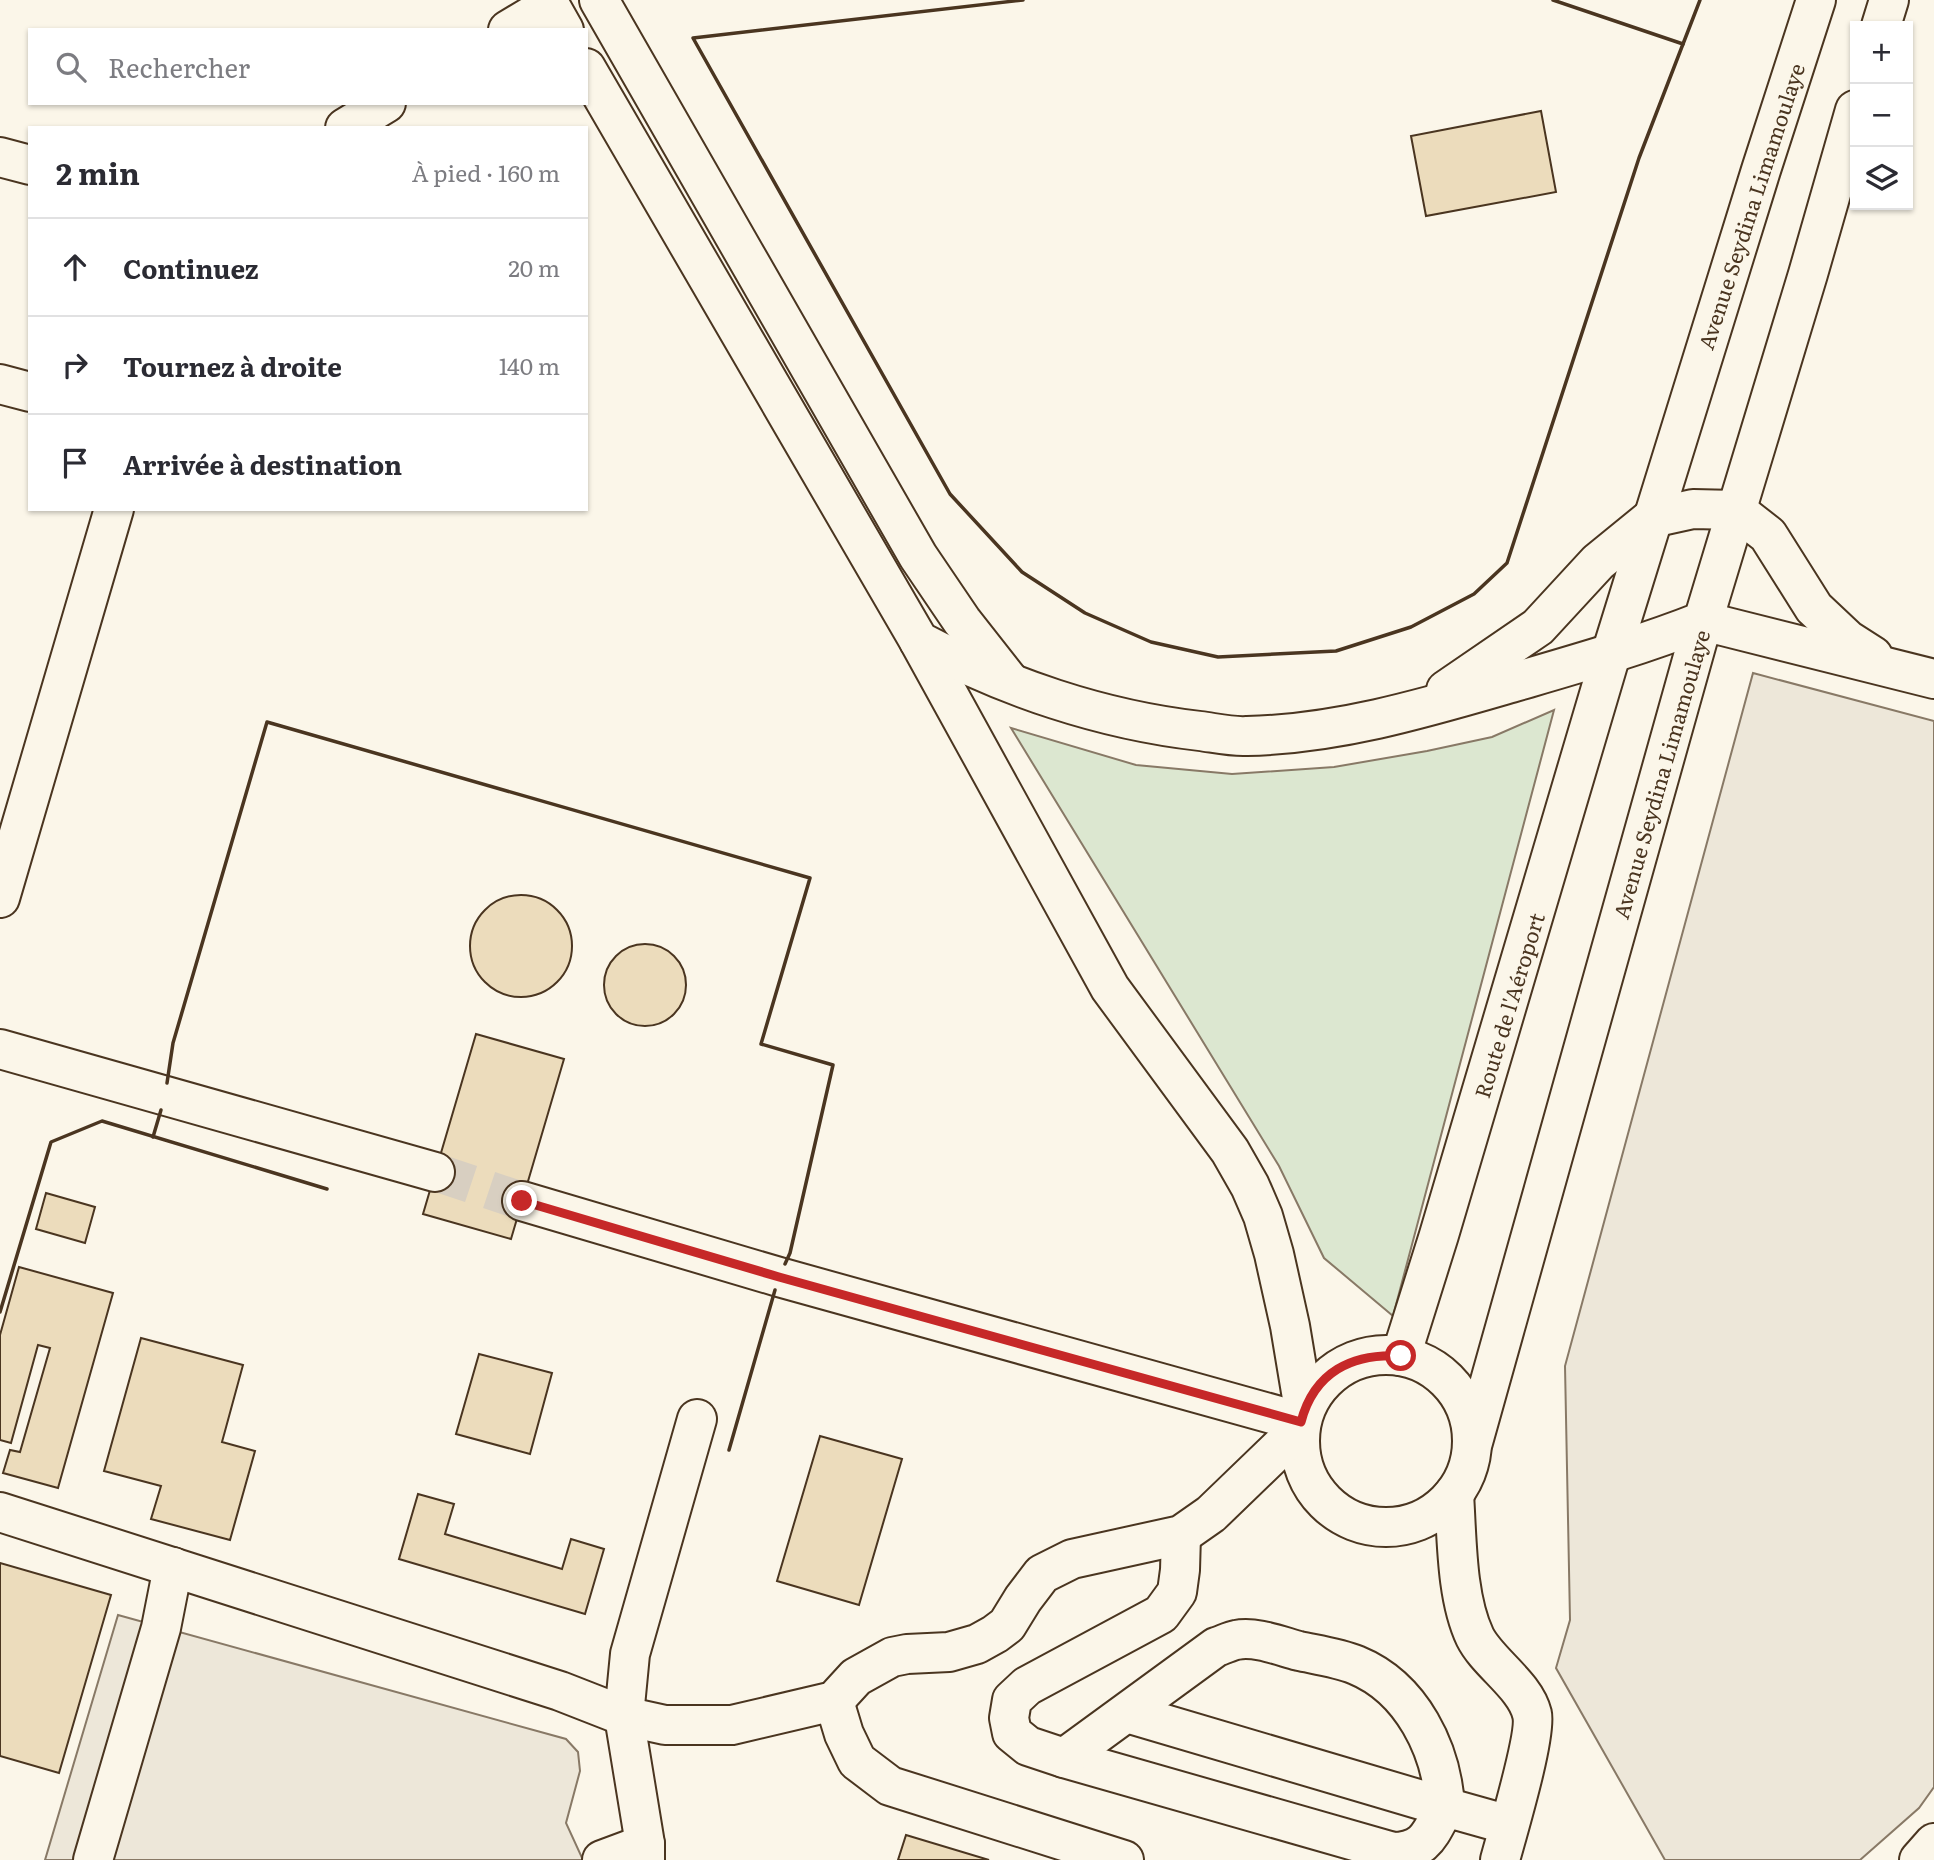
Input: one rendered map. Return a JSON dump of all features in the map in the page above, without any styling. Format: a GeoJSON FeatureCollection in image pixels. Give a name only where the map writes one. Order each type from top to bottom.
{"type":"FeatureCollection","features":[{"type":"Feature","properties":{"kind":"main road"},"geometry":{"type":"LineString","coordinates":[[599,0],[918,556],[962,621],[1010,682]]}},
{"type":"Feature","properties":{"kind":"main road","name":"Avenue Seydina Limamoulaye"},"geometry":{"type":"LineString","coordinates":[[1611,654],[1651,518],[1816,0]]}},
{"type":"Feature","properties":{"kind":"main road"},"geometry":{"type":"LineString","coordinates":[[1883,21],[1889,0]]}},
{"type":"Feature","properties":{"kind":"main road"},"geometry":{"type":"LineString","coordinates":[[513,28],[554,11]]}},
{"type":"Feature","properties":{"kind":"main road"},"geometry":{"type":"LineString","coordinates":[[0,1511],[560,1690],[624,1716],[665,1725],[732,1725],[834,1701],[856,1677],[892,1657],[949,1652],[977,1644],[1007,1625],[1042,1574],[1072,1559],[1181,1535],[1211,1514],[1302,1420],[1316,1389],[1333,1371],[1354,1360],[1379,1354],[1401,1356],[1430,1366],[1453,1385],[1468,1411],[1473,1442],[1467,1471],[1454,1494],[1435,1513],[1410,1524],[1384,1527],[1355,1522],[1329,1506],[1311,1484],[1301,1457],[1302,1420],[1274,1254],[1263,1216],[1250,1186],[1230,1151],[1110,988],[919,641],[588,71]]}},
{"type":"Feature","properties":{"kind":"main road"},"geometry":{"type":"LineString","coordinates":[[348,126],[383,105]]}},
{"type":"Feature","properties":{"kind":"main road","name":"Avenue Seydina Limamoulaye"},"geometry":{"type":"LineString","coordinates":[[1473,1442],[1703,621],[1850,127]]}},
{"type":"Feature","properties":{"kind":"main road"},"geometry":{"type":"LineString","coordinates":[[0,157],[28,164]]}},
{"type":"Feature","properties":{"kind":"main road"},"geometry":{"type":"LineString","coordinates":[[0,384],[28,391]]}},
{"type":"Feature","properties":{"kind":"main road"},"geometry":{"type":"LineString","coordinates":[[1417,710],[1538,627],[1598,562],[1651,518],[1693,509],[1736,510],[1768,535],[1814,608],[1848,640],[1896,669]]}},
{"type":"Feature","properties":{"kind":"main road"},"geometry":{"type":"LineString","coordinates":[[0,898],[113,511]]}},
{"type":"Feature","properties":{"kind":"main road"},"geometry":{"type":"LineString","coordinates":[[919,641],[962,664],[1082,708],[1152,726],[1244,736],[1318,731],[1417,710],[1611,654],[1703,621],[1934,680]]}},
{"type":"Feature","properties":{"kind":"main road","name":"Route de l'Aéroport"},"geometry":{"type":"LineString","coordinates":[[1401,1356],[1611,654]]}},
{"type":"Feature","properties":{"kind":"main road"},"geometry":{"type":"LineString","coordinates":[[0,1049],[435,1172]]}},
{"type":"Feature","properties":{"kind":"main road"},"geometry":{"type":"LineString","coordinates":[[522,1201],[779,1277],[1302,1420]]}},
{"type":"Feature","properties":{"kind":"main road"},"geometry":{"type":"LineString","coordinates":[[602,1860],[645,1852],[624,1716],[630,1654],[697,1419]]}},
{"type":"Feature","properties":{"kind":"main road"},"geometry":{"type":"LineString","coordinates":[[1127,1713],[1445,1807],[1505,1842],[1530,1742],[1533,1716],[1527,1702],[1476,1637],[1465,1603],[1459,1564],[1454,1494]]}},
{"type":"Feature","properties":{"kind":"main road"},"geometry":{"type":"LineString","coordinates":[[1063,1758],[1216,1647],[1237,1639],[1255,1640],[1356,1664],[1382,1679],[1404,1700],[1434,1746],[1444,1783],[1445,1807],[1426,1840],[1410,1852],[1393,1852],[1063,1758],[1028,1746],[1012,1733],[1009,1717],[1012,1700],[1027,1686],[1161,1614],[1177,1592],[1181,1570],[1181,1535]]}},
{"type":"Feature","properties":{"kind":"main road"},"geometry":{"type":"LineString","coordinates":[[93,1860],[161,1628],[173,1567]]}},
{"type":"Feature","properties":{"kind":"main road"},"geometry":{"type":"LineString","coordinates":[[834,1701],[844,1734],[857,1761],[890,1786],[1124,1860]]}},
{"type":"Feature","properties":{"kind":"main road"},"geometry":{"type":"LineString","coordinates":[[1919,1860],[1934,1843]]}},
{"type":"Feature","properties":{"kind":"green space"},"geometry":{"type":"Polygon","coordinates":[[[1554,710],[1393,1316],[1324,1258],[1279,1166],[1011,728],[1136,765],[1232,774],[1334,767],[1427,751],[1492,737],[1554,710]]]}},
{"type":"Feature","properties":{"kind":"shaded area"},"geometry":{"type":"Polygon","coordinates":[[[1753,673],[1934,721],[1934,1787],[1919,1808],[1860,1860],[1665,1860],[1556,1668],[1570,1620],[1565,1366],[1753,673]]]}},
{"type":"Feature","properties":{"kind":"shaded area"},"geometry":{"type":"Polygon","coordinates":[[[118,1615],[566,1739],[578,1752],[580,1771],[566,1823],[583,1860],[45,1860],[118,1615]]]}},
{"type":"Feature","properties":{"kind":"building"},"geometry":{"type":"Polygon","coordinates":[[[1541,111],[1556,192],[1426,216],[1411,136],[1541,111]]]}},
{"type":"Feature","properties":{"kind":"building"},"geometry":{"type":"Polygon","coordinates":[[[521,895],[541,898],[564,917],[569,926],[572,946],[569,966],[550,989],[541,994],[521,997],[501,994],[478,975],[473,966],[470,946],[473,926],[492,903],[501,898],[521,895]]]}},
{"type":"Feature","properties":{"kind":"building"},"geometry":{"type":"Polygon","coordinates":[[[645,944],[661,947],[674,956],[683,969],[686,985],[683,1001],[674,1014],[661,1023],[645,1026],[629,1023],[616,1014],[607,1001],[604,985],[607,969],[616,956],[629,947],[645,944]]]}},
{"type":"Feature","properties":{"kind":"building"},"geometry":{"type":"Polygon","coordinates":[[[476,1034],[564,1059],[511,1239],[423,1214],[476,1034]]]}},
{"type":"Feature","properties":{"kind":"building"},"geometry":{"type":"Polygon","coordinates":[[[46,1193],[95,1207],[85,1243],[36,1229],[46,1193]]]}},
{"type":"Feature","properties":{"kind":"building"},"geometry":{"type":"Polygon","coordinates":[[[19,1267],[113,1293],[58,1488],[3,1473],[10,1450],[20,1452],[50,1348],[38,1345],[11,1443],[0,1440],[0,1335],[19,1267]]]}},
{"type":"Feature","properties":{"kind":"building"},"geometry":{"type":"Polygon","coordinates":[[[141,1338],[243,1365],[222,1442],[255,1451],[230,1540],[151,1519],[161,1486],[104,1471],[141,1338]]]}},
{"type":"Feature","properties":{"kind":"building"},"geometry":{"type":"Polygon","coordinates":[[[479,1354],[552,1373],[530,1454],[456,1434],[479,1354]]]}},
{"type":"Feature","properties":{"kind":"building"},"geometry":{"type":"Polygon","coordinates":[[[820,1436],[902,1459],[859,1605],[777,1581],[820,1436]]]}},
{"type":"Feature","properties":{"kind":"building"},"geometry":{"type":"Polygon","coordinates":[[[418,1494],[454,1504],[445,1534],[562,1569],[571,1539],[604,1549],[585,1614],[399,1559],[418,1494]]]}},
{"type":"Feature","properties":{"kind":"building"},"geometry":{"type":"Polygon","coordinates":[[[0,1563],[111,1595],[59,1773],[0,1756],[0,1563]]]}},
{"type":"Feature","properties":{"kind":"building"},"geometry":{"type":"Polygon","coordinates":[[[906,1835],[989,1860],[898,1860],[906,1835]]]}},
{"type":"Feature","properties":{"kind":"tunnel"},"geometry":{"type":"LineString","coordinates":[[435,1172],[522,1201]]}},
{"type":"Feature","properties":{"kind":"wall"},"geometry":{"type":"LineString","coordinates":[[1023,0],[693,38],[950,494],[1022,572],[1085,613],[1151,642],[1218,657],[1336,651],[1411,627],[1474,594],[1507,563],[1639,158],[1683,44],[1553,0]]}},
{"type":"Feature","properties":{"kind":"wall"},"geometry":{"type":"LineString","coordinates":[[1683,44],[1700,0]]}},
{"type":"Feature","properties":{"kind":"wall"},"geometry":{"type":"LineString","coordinates":[[167,1083],[173,1043],[267,722],[810,878],[761,1044],[833,1065],[790,1253],[785,1264]]}},
{"type":"Feature","properties":{"kind":"wall"},"geometry":{"type":"LineString","coordinates":[[153,1137],[161,1110]]}},
{"type":"Feature","properties":{"kind":"wall"},"geometry":{"type":"LineString","coordinates":[[0,1312],[51,1142],[102,1121],[327,1189]]}},
{"type":"Feature","properties":{"kind":"wall"},"geometry":{"type":"LineString","coordinates":[[729,1450],[775,1290]]}},
{"type":"Feature","properties":{"kind":"route"},"geometry":{"type":"LineString","coordinates":[[522,1201],[779,1277],[1301,1422],[1304,1410],[1316,1389],[1333,1371],[1354,1360],[1379,1354],[1401,1356]]}}]}
